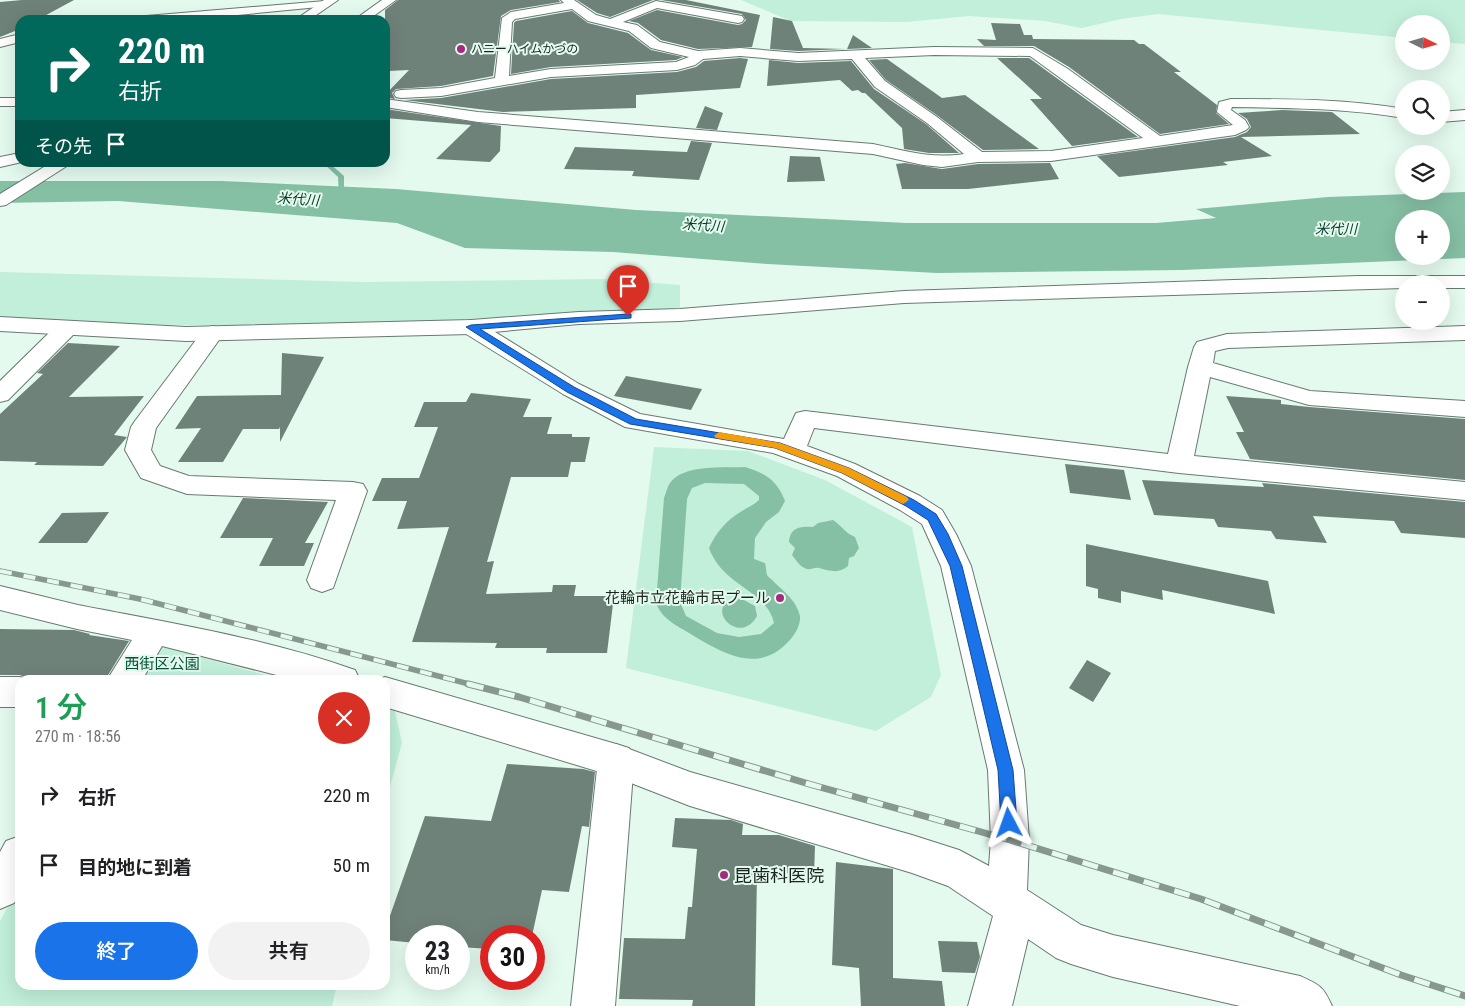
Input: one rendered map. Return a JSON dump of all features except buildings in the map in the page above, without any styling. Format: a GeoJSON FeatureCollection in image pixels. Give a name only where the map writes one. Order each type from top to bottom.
{"type":"FeatureCollection","features":[{"type":"Feature","properties":{"kind":"street"},"geometry":{"type":"LineString","coordinates":[[228,15],[236,6],[258,0]]}},
{"type":"Feature","properties":{"kind":"street"},"geometry":{"type":"LineString","coordinates":[[368,15],[390,0]]}},
{"type":"Feature","properties":{"kind":"street"},"geometry":{"type":"LineString","coordinates":[[240,15],[328,2]]}},
{"type":"Feature","properties":{"kind":"street"},"geometry":{"type":"LineString","coordinates":[[308,15],[328,2]]}},
{"type":"Feature","properties":{"kind":"street"},"geometry":{"type":"LineString","coordinates":[[502,82],[506,21],[511,16],[570,2],[592,18],[633,28],[656,45],[698,55],[726,52],[798,57],[934,51],[1033,52],[1064,72],[1157,141]]}},
{"type":"Feature","properties":{"kind":"street"},"geometry":{"type":"LineString","coordinates":[[613,22],[656,4],[738,19]]}},
{"type":"Feature","properties":{"kind":"street"},"geometry":{"type":"LineString","coordinates":[[146,15],[157,5]]}},
{"type":"Feature","properties":{"kind":"street"},"geometry":{"type":"LineString","coordinates":[[592,18],[592,34]]}},
{"type":"Feature","properties":{"kind":"street"},"geometry":{"type":"LineString","coordinates":[[0,45],[15,40]]}},
{"type":"Feature","properties":{"kind":"street"},"geometry":{"type":"LineString","coordinates":[[0,45],[15,46]]}},
{"type":"Feature","properties":{"kind":"street"},"geometry":{"type":"LineString","coordinates":[[855,54],[880,84],[912,108],[932,120],[978,157]]}},
{"type":"Feature","properties":{"kind":"street"},"geometry":{"type":"LineString","coordinates":[[390,95],[441,92],[551,73],[677,66],[690,62],[698,57],[698,55]]}},
{"type":"Feature","properties":{"kind":"street"},"geometry":{"type":"LineString","coordinates":[[0,102],[15,102]]}},
{"type":"Feature","properties":{"kind":"street"},"geometry":{"type":"LineString","coordinates":[[390,104],[478,117],[873,149],[923,160],[942,162],[978,157],[1051,156],[1235,130],[1241,127],[1240,123],[1224,112],[1224,105],[1231,103],[1323,104],[1364,107],[1395,112]]}},
{"type":"Feature","properties":{"kind":"street"},"geometry":{"type":"LineString","coordinates":[[1450,116],[1465,115]]}},
{"type":"Feature","properties":{"kind":"street"},"geometry":{"type":"LineString","coordinates":[[0,162],[15,159]]}},
{"type":"Feature","properties":{"kind":"street"},"geometry":{"type":"LineString","coordinates":[[0,202],[57,167]]}},
{"type":"Feature","properties":{"kind":"street"},"geometry":{"type":"LineString","coordinates":[[0,324],[66,329],[213,333],[471,327],[579,318],[680,315],[904,297],[1348,282],[1465,282]]}},
{"type":"Feature","properties":{"kind":"street"},"geometry":{"type":"LineString","coordinates":[[471,327],[571,389],[634,422],[776,445],[846,470],[910,503],[932,517],[942,534],[956,566],[1006,770],[1011,904],[990,1006]]}},
{"type":"Feature","properties":{"kind":"street"},"geometry":{"type":"LineString","coordinates":[[0,396],[66,329]]}},
{"type":"Feature","properties":{"kind":"street"},"geometry":{"type":"LineString","coordinates":[[213,333],[144,427],[138,450],[150,472],[187,485],[353,491],[322,580]]}},
{"type":"Feature","properties":{"kind":"street"},"geometry":{"type":"LineString","coordinates":[[1179,464],[1205,348],[1228,341],[1465,333]]}},
{"type":"Feature","properties":{"kind":"street"},"geometry":{"type":"LineString","coordinates":[[1200,367],[1310,398],[1465,409]]}},
{"type":"Feature","properties":{"kind":"street"},"geometry":{"type":"LineString","coordinates":[[792,451],[805,419],[1179,464],[1465,491]]}},
{"type":"Feature","properties":{"kind":"street"},"geometry":{"type":"LineString","coordinates":[[0,598],[77,617],[154,631],[278,661],[326,675]]}},
{"type":"Feature","properties":{"kind":"street"},"geometry":{"type":"LineString","coordinates":[[127,675],[154,631]]}},
{"type":"Feature","properties":{"kind":"street"},"geometry":{"type":"LineString","coordinates":[[0,692],[15,692]]}},
{"type":"Feature","properties":{"kind":"street"},"geometry":{"type":"LineString","coordinates":[[390,693],[616,760],[690,789],[912,854],[960,870],[1070,943],[1113,956],[1300,998],[1310,1006]]}},
{"type":"Feature","properties":{"kind":"street"},"geometry":{"type":"LineString","coordinates":[[593,1006],[616,760]]}},
{"type":"Feature","properties":{"kind":"street"},"geometry":{"type":"LineString","coordinates":[[0,889],[15,864]]}},
{"type":"Feature","properties":{"kind":"green space"},"geometry":{"type":"Polygon","coordinates":[[[741,0],[1465,0],[1465,44],[1450,43],[1450,15],[1395,15],[1395,37],[1158,14],[1121,19],[1082,28],[1045,21],[969,16],[906,22],[791,21],[741,0]]]}},
{"type":"Feature","properties":{"kind":"green space"},"geometry":{"type":"Polygon","coordinates":[[[0,272],[363,282],[603,279],[680,285],[680,308],[340,324],[170,325],[85,322],[0,316],[0,272]]]}},
{"type":"Feature","properties":{"kind":"green space","name":"花輪市立花輪市民プール"},"geometry":{"type":"Polygon","coordinates":[[[654,447],[748,451],[825,480],[912,527],[941,675],[931,697],[876,731],[626,668],[654,447]]]}},
{"type":"Feature","properties":{"kind":"green space","name":"西街区公園"},"geometry":{"type":"Polygon","coordinates":[[[153,644],[265,675],[136,675],[153,644]]]}},
{"type":"Feature","properties":{"kind":"green space"},"geometry":{"type":"Polygon","coordinates":[[[390,710],[395,711],[402,743],[390,787],[390,710]]]}},
{"type":"Feature","properties":{"kind":"green space"},"geometry":{"type":"Polygon","coordinates":[[[15,894],[15,990],[336,990],[332,1006],[0,1006],[0,921],[15,894]]]}},
{"type":"Feature","properties":{"kind":"water","name":"米代川"},"geometry":{"type":"Polygon","coordinates":[[[0,181],[221,181],[396,189],[636,210],[907,223],[1156,223],[1216,218],[1196,209],[1328,197],[1395,195],[1395,200],[1450,200],[1450,193],[1465,192],[1465,258],[1450,259],[1450,210],[1395,210],[1395,261],[1182,270],[937,273],[767,264],[613,252],[465,248],[397,223],[118,201],[0,203],[0,181]]]}},
{"type":"Feature","properties":{"kind":"water"},"geometry":{"type":"Polygon","coordinates":[[[715,467],[745,467],[770,478],[785,501],[779,512],[766,522],[755,538],[754,559],[765,563],[767,575],[790,598],[800,616],[797,629],[789,641],[777,651],[765,657],[752,659],[727,653],[679,627],[662,613],[656,603],[664,498],[669,485],[676,477],[694,470],[715,467]],[[705,483],[692,488],[687,499],[680,602],[686,616],[717,633],[739,637],[761,634],[774,623],[762,602],[724,571],[715,561],[709,548],[715,536],[727,523],[759,500],[759,496],[744,484],[705,483]]]}},
{"type":"Feature","properties":{"kind":"water"},"geometry":{"type":"Polygon","coordinates":[[[833,520],[855,537],[859,548],[854,556],[849,558],[848,566],[834,571],[802,567],[792,555],[795,548],[789,542],[791,533],[800,527],[813,527],[818,523],[833,520]]]}},
{"type":"Feature","properties":{"kind":"water"},"geometry":{"type":"Polygon","coordinates":[[[742,599],[755,606],[757,616],[749,625],[740,628],[732,626],[722,614],[723,607],[729,601],[742,599]]]}},
{"type":"Feature","properties":{"kind":"waterway"},"geometry":{"type":"LineString","coordinates":[[330,167],[341,176],[342,199]]}},
{"type":"Feature","properties":{"kind":"railway"},"geometry":{"type":"LineString","coordinates":[[0,571],[140,599],[473,685]]}},
{"type":"Feature","properties":{"kind":"railway"},"geometry":{"type":"LineString","coordinates":[[468,684],[519,697],[809,784],[1010,840],[1201,899],[1401,975],[1465,996]]}},
{"type":"Feature","properties":{"kind":"slow traffic"},"geometry":{"type":"LineString","coordinates":[[719,436],[776,445],[846,470],[903,500]]}},
{"type":"Feature","properties":{"kind":"place","name":"ハニーハイムかづの"},"geometry":{"type":"Point","coordinates":[461,49]}},
{"type":"Feature","properties":{"kind":"place","name":"花輪市立花輪市民プール"},"geometry":{"type":"Point","coordinates":[780,598]}},
{"type":"Feature","properties":{"kind":"place","name":"昆歯科医院"},"geometry":{"type":"Point","coordinates":[724,875]}},
{"type":"Feature","properties":{"kind":"route"},"geometry":{"type":"LineString","coordinates":[[628,316],[471,327],[571,389],[634,422],[776,445],[846,470],[910,503],[932,517],[942,534],[956,566],[1006,770],[1009,823]]}}]}
